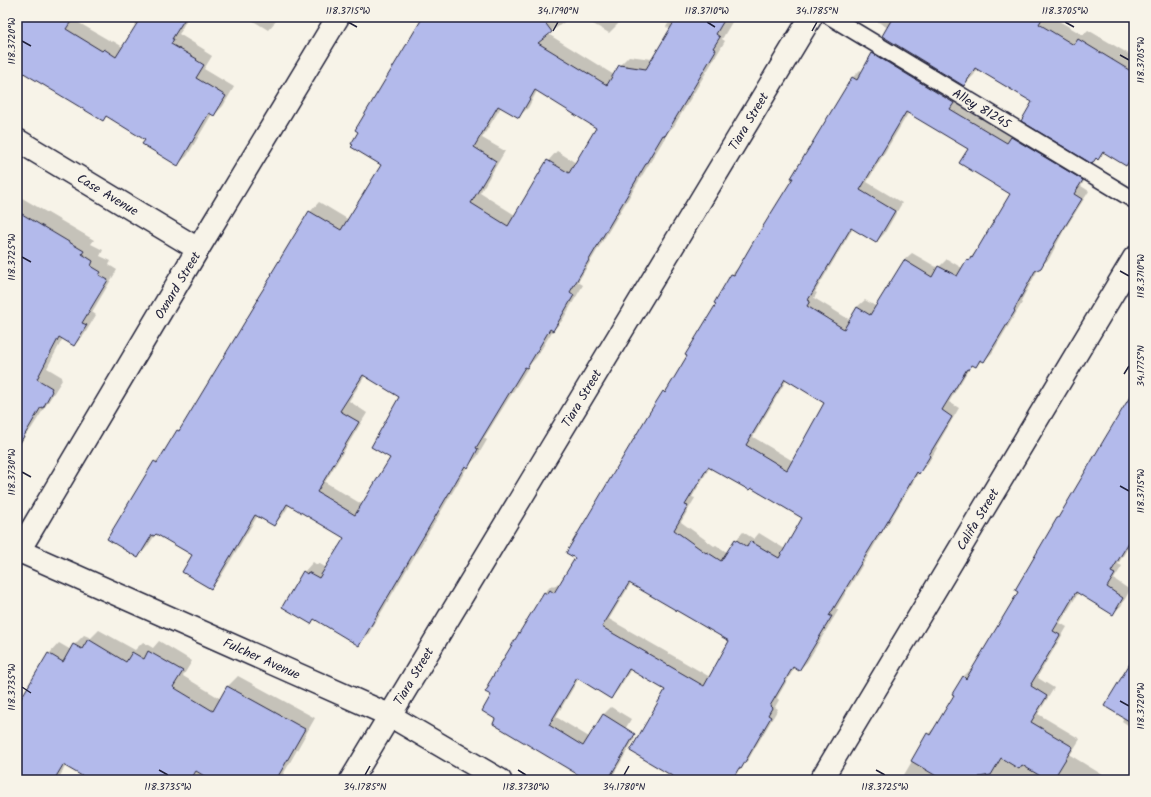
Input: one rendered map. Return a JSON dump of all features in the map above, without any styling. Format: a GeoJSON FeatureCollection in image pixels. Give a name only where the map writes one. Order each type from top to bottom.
{"type":"FeatureCollection","features":[{"type":"Feature","properties":{"kind":"street","name":"Oxnard Street"},"geometry":{"type":"LineString","coordinates":[[18,551],[338,17]]}},
{"type":"Feature","properties":{"kind":"street","name":"Tiara Street"},"geometry":{"type":"LineString","coordinates":[[351,780],[811,17]]}},
{"type":"Feature","properties":{"kind":"street","name":"Case Avenue"},"geometry":{"type":"LineString","coordinates":[[17,140],[198,249]]}},
{"type":"Feature","properties":{"kind":"street","name":"Califa Street"},"geometry":{"type":"LineString","coordinates":[[821,780],[1134,258]]}},
{"type":"Feature","properties":{"kind":"street","name":"Fulcher Avenue"},"geometry":{"type":"LineString","coordinates":[[18,551],[389,715],[500,780]]}},
{"type":"Feature","properties":{"kind":"lane","name":"Alley 81245"},"geometry":{"type":"LineString","coordinates":[[831,17],[1134,200]]}},
{"type":"Feature","properties":{"kind":"building"},"geometry":{"type":"Polygon","coordinates":[[[17,17],[74,17],[66,29],[102,51],[104,49],[116,57],[141,17],[186,17],[172,39],[174,39],[171,44],[197,59],[196,60],[204,65],[196,78],[226,96],[214,116],[209,113],[178,166],[142,144],[145,140],[106,116],[103,121],[17,69],[17,17]]]}},
{"type":"Feature","properties":{"kind":"building"},"geometry":{"type":"Polygon","coordinates":[[[423,17],[541,17],[552,32],[538,43],[607,85],[619,65],[646,69],[677,17],[726,17],[716,34],[720,37],[713,48],[716,50],[665,136],[663,135],[570,292],[574,295],[553,331],[550,329],[527,368],[525,367],[476,448],[478,449],[468,468],[465,466],[359,646],[314,619],[311,624],[282,607],[303,571],[319,578],[344,538],[287,504],[274,526],[255,515],[211,589],[182,572],[192,555],[156,534],[154,536],[152,535],[138,558],[107,539],[154,461],[157,463],[177,430],[179,431],[258,300],[257,299],[272,275],[271,274],[309,211],[341,230],[381,165],[351,147],[353,145],[351,144],[358,132],[355,130],[423,17]],[[535,90],[519,118],[498,106],[474,147],[496,161],[471,203],[508,226],[547,160],[569,173],[596,128],[535,90]],[[363,375],[340,411],[359,422],[317,492],[355,515],[390,458],[371,447],[399,397],[363,375]]]}},
{"type":"Feature","properties":{"kind":"building"},"geometry":{"type":"Polygon","coordinates":[[[893,17],[1043,17],[1039,24],[1074,45],[1078,39],[1134,73],[1134,153],[1126,166],[1103,152],[1098,160],[1096,158],[1092,164],[1021,121],[1032,102],[975,68],[964,86],[882,36],[893,17]]]}},
{"type":"Feature","properties":{"kind":"building"},"geometry":{"type":"Polygon","coordinates":[[[872,53],[954,103],[950,109],[1007,143],[1011,137],[1083,180],[1074,194],[1082,199],[1041,268],[1035,271],[1014,310],[1015,311],[984,362],[980,360],[976,367],[972,365],[969,370],[967,369],[942,410],[952,417],[929,455],[930,456],[919,474],[917,472],[881,533],[880,532],[829,616],[832,616],[799,671],[793,667],[770,706],[772,708],[768,715],[771,717],[741,769],[739,768],[732,780],[679,780],[630,751],[665,690],[629,669],[611,699],[577,678],[549,725],[583,746],[603,714],[635,734],[608,780],[587,780],[493,724],[495,719],[482,711],[491,695],[485,692],[489,686],[487,686],[544,592],[547,594],[550,590],[554,593],[575,558],[566,553],[648,415],[663,391],[665,393],[687,356],[685,355],[716,304],[714,303],[731,274],[734,275],[852,77],[857,80],[872,53]],[[906,112],[860,190],[895,211],[876,243],[851,228],[808,300],[810,301],[807,306],[844,329],[857,307],[870,315],[904,260],[932,277],[938,266],[957,276],[967,259],[969,261],[971,257],[972,258],[1010,194],[959,163],[968,149],[906,112]],[[785,379],[746,445],[787,470],[824,403],[785,379]],[[708,467],[685,505],[688,506],[674,530],[706,553],[707,552],[721,561],[735,539],[747,547],[750,541],[779,558],[802,518],[751,488],[749,490],[708,467]],[[629,583],[602,627],[704,686],[729,641],[629,583]]]}},
{"type":"Feature","properties":{"kind":"building"},"geometry":{"type":"Polygon","coordinates":[[[17,211],[84,251],[82,254],[93,261],[91,266],[101,272],[99,275],[108,280],[82,323],[87,325],[74,346],[59,337],[37,379],[52,388],[52,391],[43,408],[41,407],[17,448],[17,211]]]}},
{"type":"Feature","properties":{"kind":"building"},"geometry":{"type":"Polygon","coordinates":[[[1134,390],[1134,534],[1111,572],[1115,574],[1107,587],[1123,598],[1113,615],[1076,592],[1053,631],[1060,635],[1031,684],[1031,686],[1047,696],[1031,722],[1073,747],[1053,780],[1047,780],[1022,765],[1019,769],[1001,758],[991,775],[979,777],[978,780],[943,780],[911,761],[927,733],[930,735],[954,695],[952,694],[963,676],[966,679],[1018,592],[1015,590],[1134,390]]]}},
{"type":"Feature","properties":{"kind":"building"},"geometry":{"type":"Polygon","coordinates":[[[88,639],[126,662],[132,652],[144,659],[148,651],[183,671],[173,687],[213,711],[227,686],[305,729],[276,780],[211,780],[196,771],[190,780],[89,780],[63,765],[54,780],[17,780],[17,705],[48,653],[63,662],[73,644],[82,649],[88,639]]]}},
{"type":"Feature","properties":{"kind":"building"},"geometry":{"type":"Polygon","coordinates":[[[1134,657],[1134,724],[1104,706],[1134,657]]]}}]}
